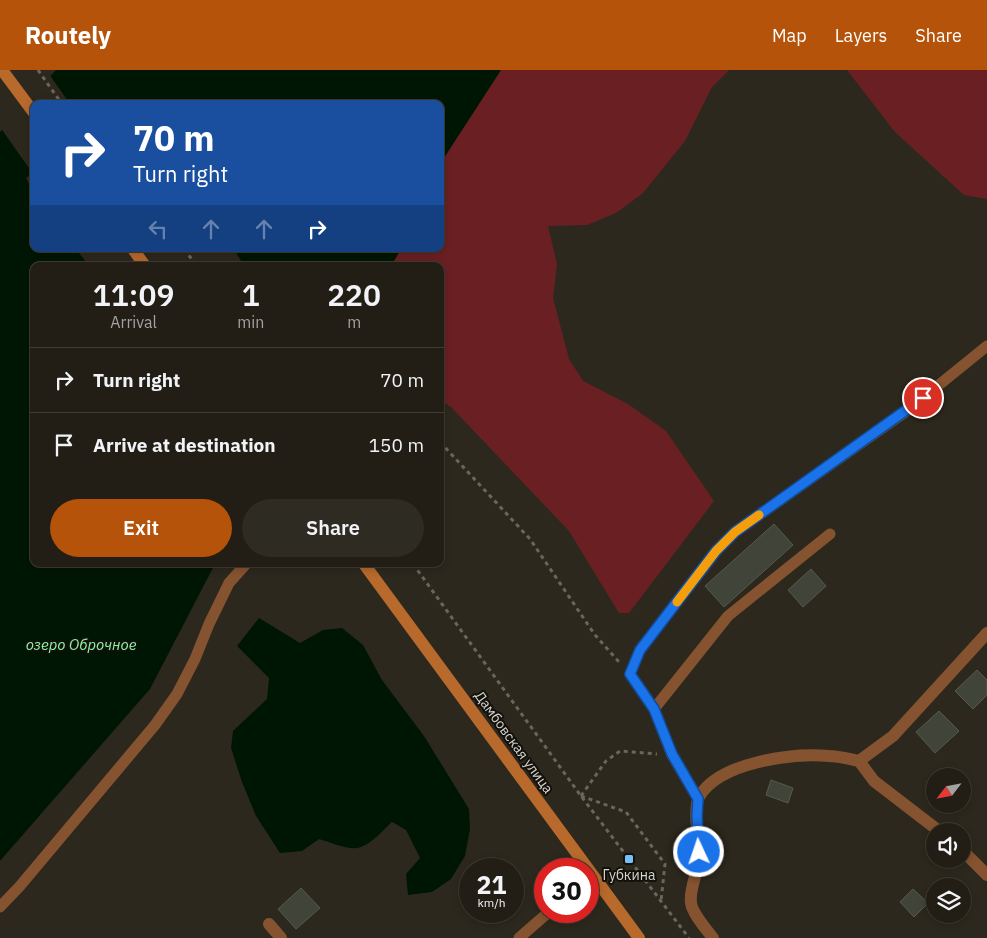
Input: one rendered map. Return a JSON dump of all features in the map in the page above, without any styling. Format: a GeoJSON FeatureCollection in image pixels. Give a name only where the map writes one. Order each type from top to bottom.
{"type":"FeatureCollection","features":[{"type":"Feature","properties":{"kind":"main road"},"geometry":{"type":"LineString","coordinates":[[2,70],[30,108]]}},
{"type":"Feature","properties":{"kind":"main road","name":"Дамбовская улица"},"geometry":{"type":"LineString","coordinates":[[366,567],[580,858]]}},
{"type":"Feature","properties":{"kind":"main road","name":"Дамбовская улица"},"geometry":{"type":"LineString","coordinates":[[599,884],[639,938]]}},
{"type":"Feature","properties":{"kind":"street"},"geometry":{"type":"LineString","coordinates":[[859,761],[893,736],[987,633]]}},
{"type":"Feature","properties":{"kind":"street"},"geometry":{"type":"LineString","coordinates":[[714,938],[691,905],[691,895],[698,868],[698,799],[712,782],[731,772],[769,759],[829,756],[859,761],[874,781],[929,823]]}},
{"type":"Feature","properties":{"kind":"street"},"geometry":{"type":"LineString","coordinates":[[971,859],[987,875]]}},
{"type":"Feature","properties":{"kind":"street"},"geometry":{"type":"LineString","coordinates":[[269,924],[280,938]]}},
{"type":"Feature","properties":{"kind":"lane"},"geometry":{"type":"LineString","coordinates":[[698,799],[672,754],[654,709],[630,674],[640,650],[716,551],[735,532],[908,410],[987,346]]}},
{"type":"Feature","properties":{"kind":"lane"},"geometry":{"type":"LineString","coordinates":[[654,709],[728,616],[830,534]]}},
{"type":"Feature","properties":{"kind":"lane"},"geometry":{"type":"LineString","coordinates":[[0,907],[20,886],[155,725],[177,694],[229,583],[243,567]]}},
{"type":"Feature","properties":{"kind":"lane"},"geometry":{"type":"LineString","coordinates":[[519,938],[536,923]]}},
{"type":"Feature","properties":{"kind":"path"},"geometry":{"type":"LineString","coordinates":[[38,70],[59,100]]}},
{"type":"Feature","properties":{"kind":"path"},"geometry":{"type":"LineString","coordinates":[[186,252],[194,262]]}},
{"type":"Feature","properties":{"kind":"path"},"geometry":{"type":"LineString","coordinates":[[444,446],[530,539],[595,635],[630,674]]}},
{"type":"Feature","properties":{"kind":"path"},"geometry":{"type":"LineString","coordinates":[[414,567],[581,796],[689,938]]}},
{"type":"Feature","properties":{"kind":"path"},"geometry":{"type":"LineString","coordinates":[[581,796],[606,761],[620,751],[672,754]]}},
{"type":"Feature","properties":{"kind":"path"},"geometry":{"type":"LineString","coordinates":[[581,796],[626,812],[665,864],[661,901]]}},
{"type":"Feature","properties":{"kind":"shaded area"},"geometry":{"type":"Polygon","coordinates":[[[501,70],[729,70],[712,87],[685,141],[643,193],[616,213],[587,225],[548,226],[557,264],[553,298],[569,359],[583,381],[628,404],[666,431],[714,501],[629,613],[619,613],[569,531],[451,407],[444,403],[444,262],[393,262],[399,252],[444,252],[444,158],[501,70]]]}},
{"type":"Feature","properties":{"kind":"shaded area"},"geometry":{"type":"Polygon","coordinates":[[[847,70],[987,70],[987,199],[964,195],[895,132],[847,70]]]}},
{"type":"Feature","properties":{"kind":"water","name":"озеро Оброчное"},"geometry":{"type":"Polygon","coordinates":[[[56,70],[501,70],[444,158],[444,100],[30,100],[30,175],[26,178],[30,186],[30,252],[78,252],[86,262],[30,262],[30,567],[213,567],[150,689],[0,861],[0,132],[56,70]]]}},
{"type":"Feature","properties":{"kind":"water"},"geometry":{"type":"Polygon","coordinates":[[[236,252],[399,252],[393,262],[242,262],[236,252]]]}},
{"type":"Feature","properties":{"kind":"water"},"geometry":{"type":"Polygon","coordinates":[[[259,618],[300,643],[323,630],[342,628],[363,645],[382,680],[424,736],[469,809],[470,829],[465,856],[464,858],[459,858],[459,866],[451,879],[432,892],[408,895],[406,874],[420,858],[406,830],[392,822],[372,841],[358,848],[344,847],[319,839],[302,851],[280,853],[256,816],[231,748],[233,731],[267,699],[269,678],[237,646],[259,618]]]}},
{"type":"Feature","properties":{"kind":"pier"},"geometry":{"type":"Polygon","coordinates":[[[49,74],[67,100],[30,100],[30,169],[0,127],[49,74]]]}},
{"type":"Feature","properties":{"kind":"building"},"geometry":{"type":"Polygon","coordinates":[[[774,524],[793,545],[724,607],[705,586],[774,524]]]}},
{"type":"Feature","properties":{"kind":"building"},"geometry":{"type":"Polygon","coordinates":[[[811,569],[826,586],[803,607],[788,590],[811,569]]]}},
{"type":"Feature","properties":{"kind":"building"},"geometry":{"type":"Polygon","coordinates":[[[977,670],[987,680],[987,695],[973,709],[955,691],[977,670]]]}},
{"type":"Feature","properties":{"kind":"building"},"geometry":{"type":"Polygon","coordinates":[[[939,711],[959,731],[935,753],[916,732],[939,711]]]}},
{"type":"Feature","properties":{"kind":"building"},"geometry":{"type":"Polygon","coordinates":[[[771,780],[793,788],[788,803],[766,795],[771,780]]]}},
{"type":"Feature","properties":{"kind":"building"},"geometry":{"type":"Polygon","coordinates":[[[301,888],[320,908],[296,929],[278,909],[301,888]]]}},
{"type":"Feature","properties":{"kind":"building"},"geometry":{"type":"Polygon","coordinates":[[[913,889],[926,901],[926,905],[914,917],[900,902],[913,889]]]}},
{"type":"Feature","properties":{"kind":"slow traffic"},"geometry":{"type":"LineString","coordinates":[[677,602],[716,551],[735,532],[759,515]]}},
{"type":"Feature","properties":{"kind":"place","name":"Губкина"},"geometry":{"type":"Point","coordinates":[629,859]}},
{"type":"Feature","properties":{"kind":"route"},"geometry":{"type":"LineString","coordinates":[[699,852],[698,799],[672,754],[654,709],[630,674],[640,650],[716,551],[735,532],[923,398]]}}]}
